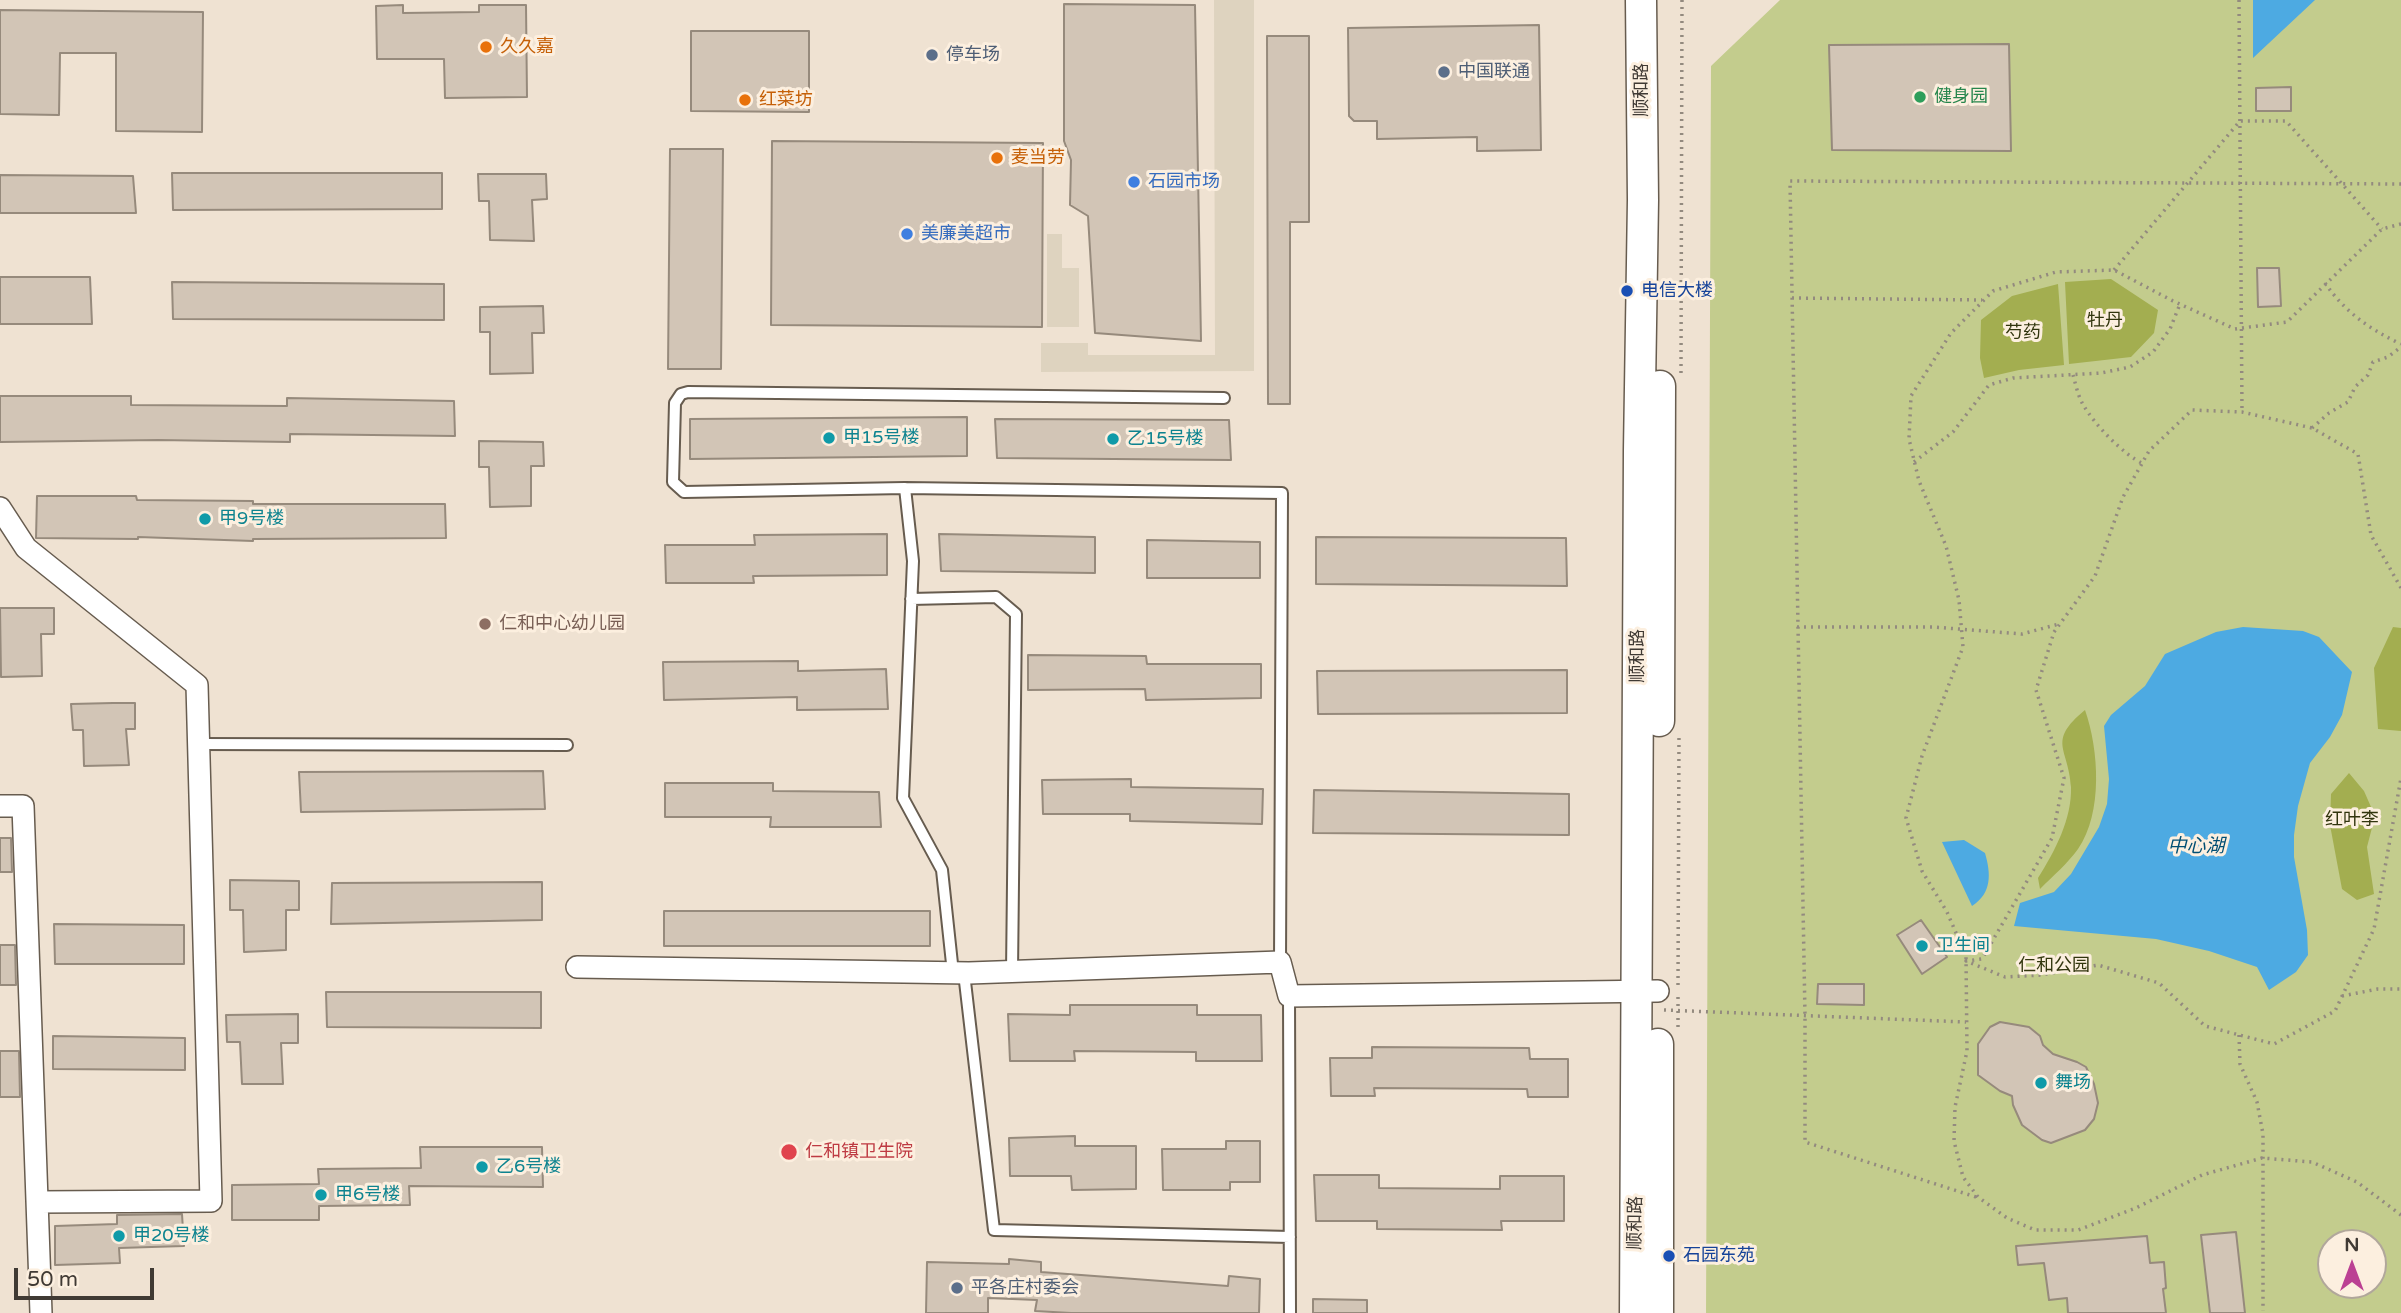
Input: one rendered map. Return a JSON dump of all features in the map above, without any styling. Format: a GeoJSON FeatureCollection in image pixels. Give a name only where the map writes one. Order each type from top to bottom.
{"type":"FeatureCollection","features":[{"type":"Feature","properties":{"kind":"main road","name":"顺和路"},"geometry":{"type":"LineString","coordinates":[[1641,0],[1643,200],[1639,478],[1658,1313]]}},
{"type":"Feature","properties":{"kind":"main road","name":"顺和路"},"geometry":{"type":"LineString","coordinates":[[1635,1313],[1651,998],[1662,0]]}},
{"type":"Feature","properties":{"kind":"street"},"geometry":{"type":"LineString","coordinates":[[0,508],[26,548],[197,685],[211,1201],[38,1202]]}},
{"type":"Feature","properties":{"kind":"street"},"geometry":{"type":"LineString","coordinates":[[0,806],[23,806],[41,1313]]}},
{"type":"Feature","properties":{"kind":"street"},"geometry":{"type":"LineString","coordinates":[[577,967],[958,973],[1279,962],[1289,996],[1651,998]]}},
{"type":"Feature","properties":{"kind":"lane"},"geometry":{"type":"LineString","coordinates":[[1224,398],[688,391],[681,394],[674,403],[673,482],[684,492],[905,488],[1282,493],[1279,962]]}},
{"type":"Feature","properties":{"kind":"lane"},"geometry":{"type":"LineString","coordinates":[[905,488],[913,561],[903,798],[942,870],[994,1230],[1290,1237]]}},
{"type":"Feature","properties":{"kind":"lane"},"geometry":{"type":"LineString","coordinates":[[911,599],[996,597],[1016,614],[1012,972]]}},
{"type":"Feature","properties":{"kind":"lane"},"geometry":{"type":"LineString","coordinates":[[198,744],[567,745]]}},
{"type":"Feature","properties":{"kind":"lane"},"geometry":{"type":"LineString","coordinates":[[1289,996],[1290,1313]]}},
{"type":"Feature","properties":{"kind":"path"},"geometry":{"type":"LineString","coordinates":[[2239,0],[2242,412]]}},
{"type":"Feature","properties":{"kind":"path"},"geometry":{"type":"LineString","coordinates":[[2114,270],[2240,121],[2286,121],[2382,229]]}},
{"type":"Feature","properties":{"kind":"path"},"geometry":{"type":"LineString","coordinates":[[1978,1197],[1805,1143],[1790,181],[2401,184]]}},
{"type":"Feature","properties":{"kind":"path"},"geometry":{"type":"LineString","coordinates":[[2401,224],[2382,229],[2287,322],[2235,329],[2114,270],[2056,272],[1993,291],[1951,333],[1911,397],[1909,439],[1919,481],[1946,546],[1959,600],[1963,647],[1922,756],[1906,818],[1922,871],[1947,912],[1966,956],[1967,1051],[1955,1107],[1955,1141],[1963,1177],[1978,1197],[2007,1218],[2035,1230],[2078,1230],[2136,1208],[2202,1175],[2262,1158],[2312,1162],[2357,1182],[2401,1215]]}},
{"type":"Feature","properties":{"kind":"path"},"geometry":{"type":"LineString","coordinates":[[2312,428],[2329,413],[2348,402],[2355,387],[2368,375],[2373,362],[2388,357],[2401,346],[2377,332],[2339,303],[2325,283]]}},
{"type":"Feature","properties":{"kind":"path"},"geometry":{"type":"LineString","coordinates":[[1792,298],[1984,300]]}},
{"type":"Feature","properties":{"kind":"path"},"geometry":{"type":"LineString","coordinates":[[1914,462],[1953,432],[1989,385],[2013,378],[2073,375],[2130,367],[2153,352],[2170,329],[2180,304]]}},
{"type":"Feature","properties":{"kind":"path"},"geometry":{"type":"LineString","coordinates":[[2073,375],[2084,407],[2116,446],[2142,463]]}},
{"type":"Feature","properties":{"kind":"path"},"geometry":{"type":"LineString","coordinates":[[1966,961],[1982,959],[2052,838],[2064,778],[2036,690],[2054,632],[2095,576],[2123,497],[2149,451],[2192,410],[2242,412],[2312,428],[2358,454],[2371,535],[2401,588]]}},
{"type":"Feature","properties":{"kind":"path"},"geometry":{"type":"LineString","coordinates":[[1797,628],[1933,628],[2022,634],[2060,624]]}},
{"type":"Feature","properties":{"kind":"path"},"geometry":{"type":"LineString","coordinates":[[1966,961],[2005,977],[2041,975],[2098,965],[2159,983],[2205,1026],[2274,1044],[2335,1011],[2374,929],[2401,778]]}},
{"type":"Feature","properties":{"kind":"path"},"geometry":{"type":"LineString","coordinates":[[2342,996],[2378,989],[2401,989]]}},
{"type":"Feature","properties":{"kind":"path"},"geometry":{"type":"LineString","coordinates":[[1651,998],[1805,1016],[1966,1022]]}},
{"type":"Feature","properties":{"kind":"path"},"geometry":{"type":"LineString","coordinates":[[2239,1035],[2240,1064],[2257,1102],[2263,1134],[2263,1311]]}},
{"type":"Feature","properties":{"kind":"shaded area"},"geometry":{"type":"Polygon","coordinates":[[[1214,0],[1254,0],[1254,371],[1041,372],[1041,343],[1088,343],[1088,355],[1215,355],[1214,0]]]}},
{"type":"Feature","properties":{"kind":"shaded area"},"geometry":{"type":"Polygon","coordinates":[[[1047,234],[1062,234],[1062,268],[1079,268],[1079,327],[1047,327],[1047,234]]]}},
{"type":"Feature","properties":{"kind":"green space","name":"仁和公园"},"geometry":{"type":"Polygon","coordinates":[[[1780,0],[2401,0],[2401,1313],[1706,1313],[1711,66],[1780,0]]]}},
{"type":"Feature","properties":{"kind":"green space","name":"牡丹"},"geometry":{"type":"Polygon","coordinates":[[[2111,279],[2158,310],[2154,333],[2131,357],[2069,364],[2065,282],[2111,279]]]}},
{"type":"Feature","properties":{"kind":"green space","name":"芍药"},"geometry":{"type":"Polygon","coordinates":[[[2058,284],[2064,365],[2019,370],[1984,378],[1980,358],[1981,320],[2012,296],[2058,284]]]}},
{"type":"Feature","properties":{"kind":"green space"},"geometry":{"type":"Polygon","coordinates":[[[2393,627],[2401,628],[2401,731],[2378,729],[2374,668],[2393,627]]]}},
{"type":"Feature","properties":{"kind":"green space"},"geometry":{"type":"Polygon","coordinates":[[[2085,710],[2096,762],[2092,818],[2078,849],[2040,889],[2038,878],[2061,834],[2071,799],[2063,738],[2073,721],[2085,710]]]}},
{"type":"Feature","properties":{"kind":"green space","name":"红叶李"},"geometry":{"type":"Polygon","coordinates":[[[2349,773],[2364,791],[2375,816],[2367,847],[2374,894],[2357,900],[2342,889],[2330,825],[2331,794],[2349,773]]]}},
{"type":"Feature","properties":{"kind":"water"},"geometry":{"type":"Polygon","coordinates":[[[2253,0],[2315,0],[2253,58],[2253,0]]]}},
{"type":"Feature","properties":{"kind":"water","name":"中心湖"},"geometry":{"type":"Polygon","coordinates":[[[2243,627],[2303,631],[2319,637],[2352,672],[2342,715],[2330,737],[2310,763],[2298,806],[2294,857],[2307,930],[2308,955],[2296,972],[2269,990],[2257,967],[2209,951],[2156,939],[2014,926],[2020,903],[2054,892],[2071,874],[2099,827],[2107,804],[2109,779],[2104,726],[2111,715],[2145,686],[2165,654],[2216,632],[2243,627]]]}},
{"type":"Feature","properties":{"kind":"water"},"geometry":{"type":"Polygon","coordinates":[[[1964,840],[1985,853],[1988,868],[1986,889],[1979,901],[1972,906],[1942,842],[1964,840]]]}},
{"type":"Feature","properties":{"kind":"building","name":"石园市场"},"geometry":{"type":"Polygon","coordinates":[[[1064,4],[1195,5],[1201,341],[1095,333],[1088,216],[1070,205],[1071,160],[1064,141],[1064,4]]]}},
{"type":"Feature","properties":{"kind":"building"},"geometry":{"type":"Polygon","coordinates":[[[403,5],[403,13],[479,12],[479,5],[526,5],[527,97],[445,98],[444,59],[377,59],[376,6],[403,5]]]}},
{"type":"Feature","properties":{"kind":"building"},"geometry":{"type":"Polygon","coordinates":[[[0,10],[203,12],[202,132],[116,131],[116,53],[60,53],[59,115],[0,114],[0,10]]]}},
{"type":"Feature","properties":{"kind":"building","name":"中国联通"},"geometry":{"type":"Polygon","coordinates":[[[1539,25],[1541,150],[1477,151],[1477,137],[1377,139],[1377,121],[1354,121],[1349,116],[1348,28],[1539,25]]]}},
{"type":"Feature","properties":{"kind":"building"},"geometry":{"type":"Polygon","coordinates":[[[691,31],[809,31],[809,112],[691,111],[691,31]]]}},
{"type":"Feature","properties":{"kind":"building"},"geometry":{"type":"Polygon","coordinates":[[[1267,36],[1309,36],[1309,222],[1290,222],[1290,404],[1268,404],[1267,36]]]}},
{"type":"Feature","properties":{"kind":"building","name":"健身园"},"geometry":{"type":"Polygon","coordinates":[[[2009,44],[2011,151],[1832,150],[1829,45],[2009,44]]]}},
{"type":"Feature","properties":{"kind":"building"},"geometry":{"type":"Polygon","coordinates":[[[2291,87],[2291,111],[2256,111],[2256,88],[2291,87]]]}},
{"type":"Feature","properties":{"kind":"building","name":"美廉美超市"},"geometry":{"type":"Polygon","coordinates":[[[772,141],[1043,143],[1042,327],[771,325],[772,141]]]}},
{"type":"Feature","properties":{"kind":"building"},"geometry":{"type":"Polygon","coordinates":[[[670,149],[723,149],[721,369],[668,369],[670,149]]]}},
{"type":"Feature","properties":{"kind":"building"},"geometry":{"type":"Polygon","coordinates":[[[172,173],[442,173],[442,209],[173,210],[172,173]]]}},
{"type":"Feature","properties":{"kind":"building"},"geometry":{"type":"Polygon","coordinates":[[[478,174],[546,174],[547,199],[532,200],[534,241],[490,240],[489,201],[479,201],[478,174]]]}},
{"type":"Feature","properties":{"kind":"building"},"geometry":{"type":"Polygon","coordinates":[[[0,175],[133,176],[136,213],[0,213],[0,175]]]}},
{"type":"Feature","properties":{"kind":"building"},"geometry":{"type":"Polygon","coordinates":[[[2257,268],[2279,268],[2281,306],[2258,307],[2257,268]]]}},
{"type":"Feature","properties":{"kind":"building"},"geometry":{"type":"Polygon","coordinates":[[[0,277],[90,277],[92,324],[0,324],[0,277]]]}},
{"type":"Feature","properties":{"kind":"building"},"geometry":{"type":"Polygon","coordinates":[[[172,282],[444,284],[444,320],[173,319],[172,282]]]}},
{"type":"Feature","properties":{"kind":"building"},"geometry":{"type":"Polygon","coordinates":[[[543,306],[544,333],[532,333],[533,373],[490,374],[490,332],[480,332],[480,307],[543,306]]]}},
{"type":"Feature","properties":{"kind":"building"},"geometry":{"type":"Polygon","coordinates":[[[0,396],[131,396],[131,405],[287,406],[287,398],[454,401],[455,436],[290,434],[290,442],[0,442],[0,396]]]}},
{"type":"Feature","properties":{"kind":"building","name":"甲15号楼"},"geometry":{"type":"Polygon","coordinates":[[[967,417],[967,456],[690,459],[690,419],[967,417]]]}},
{"type":"Feature","properties":{"kind":"building","name":"乙15号楼"},"geometry":{"type":"Polygon","coordinates":[[[995,419],[1229,420],[1231,460],[997,458],[995,419]]]}},
{"type":"Feature","properties":{"kind":"building"},"geometry":{"type":"Polygon","coordinates":[[[479,441],[543,442],[544,466],[531,466],[531,506],[490,507],[489,467],[479,467],[479,441]]]}},
{"type":"Feature","properties":{"kind":"building"},"geometry":{"type":"Polygon","coordinates":[[[37,496],[136,496],[137,500],[253,501],[253,504],[445,504],[446,538],[253,541],[138,537],[36,538],[37,496]]]}},
{"type":"Feature","properties":{"kind":"building"},"geometry":{"type":"Polygon","coordinates":[[[887,534],[887,575],[753,576],[754,583],[666,583],[665,545],[755,545],[754,535],[887,534]]]}},
{"type":"Feature","properties":{"kind":"building"},"geometry":{"type":"Polygon","coordinates":[[[939,534],[1095,537],[1095,573],[941,571],[939,534]]]}},
{"type":"Feature","properties":{"kind":"building"},"geometry":{"type":"Polygon","coordinates":[[[1316,537],[1566,538],[1567,586],[1316,584],[1316,537]]]}},
{"type":"Feature","properties":{"kind":"building"},"geometry":{"type":"Polygon","coordinates":[[[1147,540],[1260,542],[1260,578],[1147,578],[1147,540]]]}},
{"type":"Feature","properties":{"kind":"building"},"geometry":{"type":"Polygon","coordinates":[[[0,608],[54,608],[54,634],[41,634],[42,676],[1,677],[0,608]]]}},
{"type":"Feature","properties":{"kind":"building"},"geometry":{"type":"Polygon","coordinates":[[[1028,655],[1146,656],[1147,664],[1261,664],[1261,698],[1146,700],[1145,689],[1028,690],[1028,655]]]}},
{"type":"Feature","properties":{"kind":"building"},"geometry":{"type":"Polygon","coordinates":[[[798,661],[798,671],[886,669],[888,709],[797,710],[797,697],[664,700],[663,662],[798,661]]]}},
{"type":"Feature","properties":{"kind":"building"},"geometry":{"type":"Polygon","coordinates":[[[1567,670],[1567,713],[1318,714],[1317,671],[1567,670]]]}},
{"type":"Feature","properties":{"kind":"building"},"geometry":{"type":"Polygon","coordinates":[[[135,703],[135,729],[126,729],[129,765],[84,766],[83,730],[73,730],[71,704],[135,703]]]}},
{"type":"Feature","properties":{"kind":"building"},"geometry":{"type":"Polygon","coordinates":[[[543,771],[545,809],[301,812],[299,772],[543,771]]]}},
{"type":"Feature","properties":{"kind":"building"},"geometry":{"type":"Polygon","coordinates":[[[1131,779],[1131,787],[1263,789],[1262,824],[1130,821],[1130,814],[1043,814],[1042,780],[1131,779]]]}},
{"type":"Feature","properties":{"kind":"building"},"geometry":{"type":"Polygon","coordinates":[[[665,783],[773,783],[773,791],[879,792],[881,827],[770,827],[771,817],[665,817],[665,783]]]}},
{"type":"Feature","properties":{"kind":"building"},"geometry":{"type":"Polygon","coordinates":[[[1314,790],[1569,794],[1569,835],[1313,833],[1314,790]]]}},
{"type":"Feature","properties":{"kind":"building"},"geometry":{"type":"Polygon","coordinates":[[[0,838],[11,838],[12,872],[0,872],[0,838]]]}},
{"type":"Feature","properties":{"kind":"building"},"geometry":{"type":"Polygon","coordinates":[[[230,880],[299,881],[299,910],[286,910],[286,950],[244,952],[243,910],[230,910],[230,880]]]}},
{"type":"Feature","properties":{"kind":"building"},"geometry":{"type":"Polygon","coordinates":[[[542,882],[542,920],[331,924],[332,883],[542,882]]]}},
{"type":"Feature","properties":{"kind":"building"},"geometry":{"type":"Polygon","coordinates":[[[664,911],[930,911],[930,946],[664,946],[664,911]]]}},
{"type":"Feature","properties":{"kind":"building","name":"卫生间"},"geometry":{"type":"Polygon","coordinates":[[[1921,920],[1947,957],[1922,974],[1897,935],[1921,920]]]}},
{"type":"Feature","properties":{"kind":"building"},"geometry":{"type":"Polygon","coordinates":[[[54,924],[184,925],[184,964],[55,964],[54,924]]]}},
{"type":"Feature","properties":{"kind":"building"},"geometry":{"type":"Polygon","coordinates":[[[0,945],[15,945],[16,985],[0,985],[0,945]]]}},
{"type":"Feature","properties":{"kind":"building"},"geometry":{"type":"Polygon","coordinates":[[[1818,984],[1864,984],[1864,1005],[1817,1004],[1818,984]]]}},
{"type":"Feature","properties":{"kind":"building"},"geometry":{"type":"Polygon","coordinates":[[[326,992],[541,992],[541,1028],[327,1027],[326,992]]]}},
{"type":"Feature","properties":{"kind":"building"},"geometry":{"type":"Polygon","coordinates":[[[1070,1005],[1197,1005],[1197,1015],[1261,1015],[1262,1061],[1196,1061],[1196,1052],[1074,1051],[1075,1061],[1010,1061],[1008,1014],[1070,1015],[1070,1005]]]}},
{"type":"Feature","properties":{"kind":"building"},"geometry":{"type":"Polygon","coordinates":[[[298,1014],[298,1043],[281,1043],[283,1084],[242,1084],[240,1042],[227,1042],[226,1015],[298,1014]]]}},
{"type":"Feature","properties":{"kind":"building","name":"舞场"},"geometry":{"type":"Polygon","coordinates":[[[2000,1022],[2029,1027],[2040,1036],[2043,1045],[2053,1054],[2086,1067],[2094,1084],[2098,1103],[2094,1119],[2085,1130],[2051,1143],[2042,1140],[2022,1125],[2012,1096],[1978,1075],[1978,1044],[1990,1027],[2000,1022]]]}},
{"type":"Feature","properties":{"kind":"building"},"geometry":{"type":"Polygon","coordinates":[[[53,1036],[185,1038],[185,1070],[53,1069],[53,1036]]]}},
{"type":"Feature","properties":{"kind":"building"},"geometry":{"type":"Polygon","coordinates":[[[1372,1047],[1529,1048],[1530,1059],[1568,1059],[1568,1097],[1528,1097],[1527,1089],[1374,1088],[1375,1096],[1331,1096],[1330,1058],[1372,1058],[1372,1047]]]}},
{"type":"Feature","properties":{"kind":"building"},"geometry":{"type":"Polygon","coordinates":[[[0,1051],[19,1051],[20,1097],[0,1097],[0,1051]]]}},
{"type":"Feature","properties":{"kind":"building"},"geometry":{"type":"Polygon","coordinates":[[[1075,1136],[1075,1146],[1136,1146],[1136,1189],[1072,1190],[1071,1176],[1010,1176],[1009,1138],[1075,1136]]]}},
{"type":"Feature","properties":{"kind":"building"},"geometry":{"type":"Polygon","coordinates":[[[1226,1141],[1260,1141],[1260,1182],[1230,1182],[1230,1190],[1163,1190],[1162,1149],[1226,1149],[1226,1141]]]}},
{"type":"Feature","properties":{"kind":"building"},"geometry":{"type":"Polygon","coordinates":[[[420,1147],[542,1147],[543,1187],[409,1186],[410,1205],[319,1206],[319,1220],[232,1220],[232,1185],[319,1184],[318,1169],[421,1168],[420,1147]]]}},
{"type":"Feature","properties":{"kind":"building"},"geometry":{"type":"Polygon","coordinates":[[[1314,1175],[1379,1175],[1379,1188],[1500,1189],[1500,1176],[1564,1176],[1564,1221],[1501,1221],[1502,1230],[1377,1229],[1377,1221],[1316,1221],[1314,1175]]]}},
{"type":"Feature","properties":{"kind":"building","name":"甲20号楼"},"geometry":{"type":"Polygon","coordinates":[[[182,1214],[184,1246],[119,1248],[120,1263],[55,1265],[55,1226],[117,1224],[117,1215],[182,1214]]]}},
{"type":"Feature","properties":{"kind":"building"},"geometry":{"type":"Polygon","coordinates":[[[2236,1232],[2245,1313],[2210,1313],[2201,1235],[2236,1232]]]}},
{"type":"Feature","properties":{"kind":"building"},"geometry":{"type":"Polygon","coordinates":[[[2147,1236],[2150,1263],[2164,1262],[2166,1313],[2068,1313],[2067,1298],[2049,1300],[2044,1263],[2018,1265],[2016,1246],[2147,1236]]]}},
{"type":"Feature","properties":{"kind":"building"},"geometry":{"type":"Polygon","coordinates":[[[1009,1259],[1041,1262],[1041,1272],[1228,1286],[1229,1276],[1260,1279],[1259,1313],[1071,1313],[1035,1311],[1037,1300],[988,1298],[988,1313],[926,1313],[927,1262],[1009,1264],[1009,1259]]]}},
{"type":"Feature","properties":{"kind":"building"},"geometry":{"type":"Polygon","coordinates":[[[1313,1299],[1367,1300],[1367,1313],[1313,1313],[1313,1299]]]}},
{"type":"Feature","properties":{"kind":"place","name":"久久嘉"},"geometry":{"type":"Point","coordinates":[486,47]}},
{"type":"Feature","properties":{"kind":"place","name":"停车场"},"geometry":{"type":"Point","coordinates":[932,55]}},
{"type":"Feature","properties":{"kind":"place","name":"中国联通"},"geometry":{"type":"Point","coordinates":[1444,72]}},
{"type":"Feature","properties":{"kind":"place","name":"健身园"},"geometry":{"type":"Point","coordinates":[1920,97]}},
{"type":"Feature","properties":{"kind":"place","name":"红菜坊"},"geometry":{"type":"Point","coordinates":[745,100]}},
{"type":"Feature","properties":{"kind":"place","name":"麦当劳"},"geometry":{"type":"Point","coordinates":[997,158]}},
{"type":"Feature","properties":{"kind":"place","name":"石园市场"},"geometry":{"type":"Point","coordinates":[1134,182]}},
{"type":"Feature","properties":{"kind":"place","name":"美廉美超市"},"geometry":{"type":"Point","coordinates":[907,234]}},
{"type":"Feature","properties":{"kind":"place","name":"电信大楼"},"geometry":{"type":"Point","coordinates":[1627,291]}},
{"type":"Feature","properties":{"kind":"place","name":"甲15号楼"},"geometry":{"type":"Point","coordinates":[829,438]}},
{"type":"Feature","properties":{"kind":"place","name":"乙15号楼"},"geometry":{"type":"Point","coordinates":[1113,439]}},
{"type":"Feature","properties":{"kind":"place","name":"甲9号楼"},"geometry":{"type":"Point","coordinates":[205,519]}},
{"type":"Feature","properties":{"kind":"place","name":"仁和中心幼儿园"},"geometry":{"type":"Point","coordinates":[485,624]}},
{"type":"Feature","properties":{"kind":"place","name":"卫生间"},"geometry":{"type":"Point","coordinates":[1922,946]}},
{"type":"Feature","properties":{"kind":"place","name":"舞场"},"geometry":{"type":"Point","coordinates":[2041,1083]}},
{"type":"Feature","properties":{"kind":"place","name":"仁和镇卫生院"},"geometry":{"type":"Point","coordinates":[789,1152]}},
{"type":"Feature","properties":{"kind":"place","name":"乙6号楼"},"geometry":{"type":"Point","coordinates":[482,1167]}},
{"type":"Feature","properties":{"kind":"place","name":"甲6号楼"},"geometry":{"type":"Point","coordinates":[321,1195]}},
{"type":"Feature","properties":{"kind":"place","name":"甲20号楼"},"geometry":{"type":"Point","coordinates":[119,1236]}},
{"type":"Feature","properties":{"kind":"place","name":"石园东苑"},"geometry":{"type":"Point","coordinates":[1669,1256]}},
{"type":"Feature","properties":{"kind":"place","name":"平各庄村委会"},"geometry":{"type":"Point","coordinates":[957,1288]}}]}
